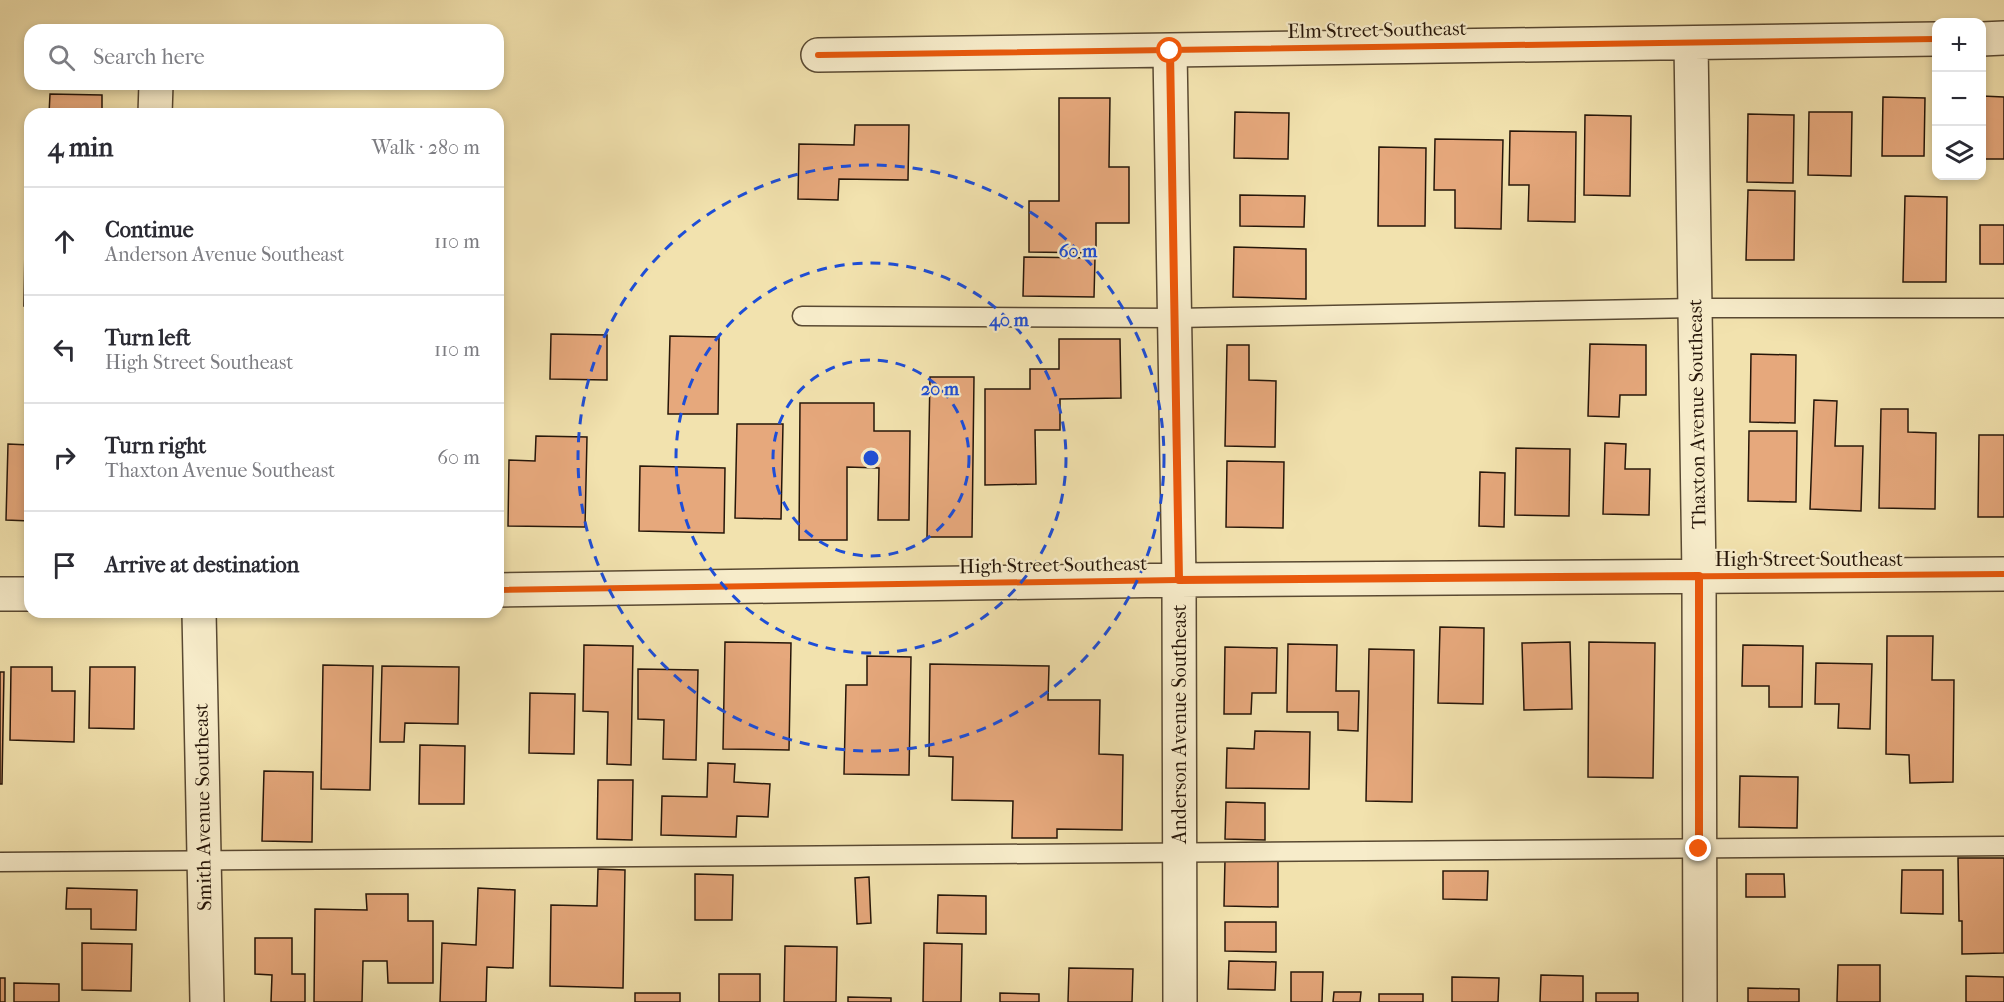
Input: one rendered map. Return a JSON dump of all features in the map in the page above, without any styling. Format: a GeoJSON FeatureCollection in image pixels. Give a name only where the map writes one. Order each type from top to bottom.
{"type":"FeatureCollection","features":[{"type":"Feature","properties":{"kind":"street"},"geometry":{"type":"LineString","coordinates":[[1986,39],[2004,38]]}},
{"type":"Feature","properties":{"kind":"street","name":"Elm Street Southeast"},"geometry":{"type":"LineString","coordinates":[[818,55],[1932,39]]}},
{"type":"Feature","properties":{"kind":"street","name":"Thaxton Avenue Southeast"},"geometry":{"type":"LineString","coordinates":[[1691,43],[1699,576],[1700,1002]]}},
{"type":"Feature","properties":{"kind":"street","name":"Anderson Avenue Southeast"},"geometry":{"type":"LineString","coordinates":[[1170,51],[1179,580],[1180,1002]]}},
{"type":"Feature","properties":{"kind":"street"},"geometry":{"type":"LineString","coordinates":[[156,90],[156,108]]}},
{"type":"Feature","properties":{"kind":"street","name":"High Street Southeast"},"geometry":{"type":"LineString","coordinates":[[504,590],[1179,580],[2004,574]]}},
{"type":"Feature","properties":{"kind":"street"},"geometry":{"type":"LineString","coordinates":[[0,594],[24,594]]}},
{"type":"Feature","properties":{"kind":"street","name":"Smith Avenue Southeast"},"geometry":{"type":"LineString","coordinates":[[199,618],[207,1002]]}},
{"type":"Feature","properties":{"kind":"lane"},"geometry":{"type":"LineString","coordinates":[[802,316],[1175,318],[1695,308],[2004,308]]}},
{"type":"Feature","properties":{"kind":"lane"},"geometry":{"type":"LineString","coordinates":[[0,862],[2004,846]]}},
{"type":"Feature","properties":{"kind":"building"},"geometry":{"type":"Polygon","coordinates":[[[50,94],[102,95],[102,108],[49,108],[50,94]]]}},
{"type":"Feature","properties":{"kind":"building"},"geometry":{"type":"Polygon","coordinates":[[[1986,96],[2004,97],[2004,159],[1986,159],[1986,96]]]}},
{"type":"Feature","properties":{"kind":"building"},"geometry":{"type":"Polygon","coordinates":[[[1883,97],[1925,98],[1924,156],[1882,156],[1883,97]]]}},
{"type":"Feature","properties":{"kind":"building"},"geometry":{"type":"Polygon","coordinates":[[[1059,98],[1110,98],[1109,167],[1129,167],[1129,223],[1096,223],[1096,253],[1029,252],[1029,201],[1059,201],[1059,98]]]}},
{"type":"Feature","properties":{"kind":"building"},"geometry":{"type":"Polygon","coordinates":[[[1235,112],[1289,113],[1288,159],[1234,158],[1235,112]]]}},
{"type":"Feature","properties":{"kind":"building"},"geometry":{"type":"Polygon","coordinates":[[[1809,112],[1852,112],[1851,176],[1808,175],[1809,112]]]}},
{"type":"Feature","properties":{"kind":"building"},"geometry":{"type":"Polygon","coordinates":[[[1748,114],[1794,115],[1793,183],[1747,182],[1748,114]]]}},
{"type":"Feature","properties":{"kind":"building"},"geometry":{"type":"Polygon","coordinates":[[[1585,115],[1631,116],[1630,196],[1584,195],[1585,115]]]}},
{"type":"Feature","properties":{"kind":"building"},"geometry":{"type":"Polygon","coordinates":[[[855,125],[909,125],[908,180],[839,179],[838,200],[798,199],[799,144],[854,145],[855,125]]]}},
{"type":"Feature","properties":{"kind":"building"},"geometry":{"type":"Polygon","coordinates":[[[1510,131],[1576,132],[1575,222],[1528,221],[1529,185],[1509,185],[1510,131]]]}},
{"type":"Feature","properties":{"kind":"building"},"geometry":{"type":"Polygon","coordinates":[[[1435,139],[1503,140],[1501,229],[1455,228],[1455,190],[1434,190],[1435,139]]]}},
{"type":"Feature","properties":{"kind":"building"},"geometry":{"type":"Polygon","coordinates":[[[1379,147],[1426,148],[1425,226],[1378,226],[1379,147]]]}},
{"type":"Feature","properties":{"kind":"building"},"geometry":{"type":"Polygon","coordinates":[[[1748,190],[1795,191],[1794,260],[1746,260],[1748,190]]]}},
{"type":"Feature","properties":{"kind":"building"},"geometry":{"type":"Polygon","coordinates":[[[1240,195],[1305,196],[1304,227],[1240,226],[1240,195]]]}},
{"type":"Feature","properties":{"kind":"building"},"geometry":{"type":"Polygon","coordinates":[[[1905,196],[1947,197],[1946,282],[1903,282],[1905,196]]]}},
{"type":"Feature","properties":{"kind":"building"},"geometry":{"type":"Polygon","coordinates":[[[1980,225],[2004,225],[2004,264],[1980,264],[1980,225]]]}},
{"type":"Feature","properties":{"kind":"building"},"geometry":{"type":"Polygon","coordinates":[[[1234,247],[1306,249],[1306,299],[1233,297],[1234,247]]]}},
{"type":"Feature","properties":{"kind":"building"},"geometry":{"type":"Polygon","coordinates":[[[1024,257],[1095,258],[1094,297],[1023,296],[1024,257]]]}},
{"type":"Feature","properties":{"kind":"building"},"geometry":{"type":"Polygon","coordinates":[[[551,334],[607,335],[607,380],[550,379],[551,334]]]}},
{"type":"Feature","properties":{"kind":"building"},"geometry":{"type":"Polygon","coordinates":[[[670,336],[719,337],[718,414],[668,414],[670,336]]]}},
{"type":"Feature","properties":{"kind":"building"},"geometry":{"type":"Polygon","coordinates":[[[1059,339],[1120,339],[1121,398],[1060,399],[1060,430],[1035,430],[1036,484],[985,485],[985,389],[1030,389],[1030,369],[1059,369],[1059,339]]]}},
{"type":"Feature","properties":{"kind":"building"},"geometry":{"type":"Polygon","coordinates":[[[1590,344],[1646,345],[1646,395],[1620,395],[1619,417],[1588,416],[1590,344]]]}},
{"type":"Feature","properties":{"kind":"building"},"geometry":{"type":"Polygon","coordinates":[[[1227,345],[1249,345],[1249,380],[1276,381],[1275,447],[1225,446],[1227,345]]]}},
{"type":"Feature","properties":{"kind":"building"},"geometry":{"type":"Polygon","coordinates":[[[1751,354],[1796,355],[1795,423],[1750,422],[1751,354]]]}},
{"type":"Feature","properties":{"kind":"building"},"geometry":{"type":"Polygon","coordinates":[[[930,377],[974,377],[972,537],[927,537],[930,377]]]}},
{"type":"Feature","properties":{"kind":"building"},"geometry":{"type":"Polygon","coordinates":[[[1814,400],[1837,401],[1835,446],[1863,446],[1861,511],[1810,509],[1814,400]]]}},
{"type":"Feature","properties":{"kind":"building"},"geometry":{"type":"Polygon","coordinates":[[[800,403],[874,403],[874,431],[910,431],[909,520],[878,520],[879,468],[847,467],[847,540],[799,540],[800,403]]]}},
{"type":"Feature","properties":{"kind":"building"},"geometry":{"type":"Polygon","coordinates":[[[1881,409],[1908,409],[1908,432],[1936,433],[1935,509],[1879,508],[1881,409]]]}},
{"type":"Feature","properties":{"kind":"building"},"geometry":{"type":"Polygon","coordinates":[[[737,424],[783,424],[781,519],[735,518],[737,424]]]}},
{"type":"Feature","properties":{"kind":"building"},"geometry":{"type":"Polygon","coordinates":[[[1749,431],[1797,431],[1796,502],[1748,501],[1749,431]]]}},
{"type":"Feature","properties":{"kind":"building"},"geometry":{"type":"Polygon","coordinates":[[[1979,435],[2004,435],[2004,517],[1978,517],[1979,435]]]}},
{"type":"Feature","properties":{"kind":"building"},"geometry":{"type":"Polygon","coordinates":[[[536,436],[587,437],[585,527],[508,526],[509,460],[535,461],[536,436]]]}},
{"type":"Feature","properties":{"kind":"building"},"geometry":{"type":"Polygon","coordinates":[[[1605,443],[1626,444],[1625,469],[1650,469],[1649,515],[1603,514],[1605,443]]]}},
{"type":"Feature","properties":{"kind":"building"},"geometry":{"type":"Polygon","coordinates":[[[8,444],[24,445],[24,521],[6,520],[8,444]]]}},
{"type":"Feature","properties":{"kind":"building"},"geometry":{"type":"Polygon","coordinates":[[[1516,448],[1570,449],[1569,516],[1515,515],[1516,448]]]}},
{"type":"Feature","properties":{"kind":"building"},"geometry":{"type":"Polygon","coordinates":[[[1227,461],[1284,462],[1283,528],[1226,527],[1227,461]]]}},
{"type":"Feature","properties":{"kind":"building"},"geometry":{"type":"Polygon","coordinates":[[[640,466],[725,468],[724,533],[639,531],[640,466]]]}},
{"type":"Feature","properties":{"kind":"building"},"geometry":{"type":"Polygon","coordinates":[[[1480,472],[1505,473],[1504,527],[1479,526],[1480,472]]]}},
{"type":"Feature","properties":{"kind":"building"},"geometry":{"type":"Polygon","coordinates":[[[1440,627],[1484,628],[1483,704],[1438,703],[1440,627]]]}},
{"type":"Feature","properties":{"kind":"building"},"geometry":{"type":"Polygon","coordinates":[[[1887,636],[1933,636],[1932,680],[1954,680],[1953,782],[1910,783],[1909,755],[1886,754],[1887,636]]]}},
{"type":"Feature","properties":{"kind":"building"},"geometry":{"type":"Polygon","coordinates":[[[725,642],[791,643],[789,750],[723,749],[725,642]]]}},
{"type":"Feature","properties":{"kind":"building"},"geometry":{"type":"Polygon","coordinates":[[[1570,642],[1572,709],[1524,710],[1522,643],[1570,642]]]}},
{"type":"Feature","properties":{"kind":"building"},"geometry":{"type":"Polygon","coordinates":[[[1589,642],[1655,643],[1653,778],[1588,777],[1589,642]]]}},
{"type":"Feature","properties":{"kind":"building"},"geometry":{"type":"Polygon","coordinates":[[[1288,644],[1337,645],[1336,691],[1359,691],[1358,731],[1338,730],[1338,712],[1287,712],[1288,644]]]}},
{"type":"Feature","properties":{"kind":"building"},"geometry":{"type":"Polygon","coordinates":[[[584,645],[633,646],[631,765],[607,764],[608,712],[583,711],[584,645]]]}},
{"type":"Feature","properties":{"kind":"building"},"geometry":{"type":"Polygon","coordinates":[[[1743,645],[1803,646],[1802,707],[1769,707],[1769,686],[1742,686],[1743,645]]]}},
{"type":"Feature","properties":{"kind":"building"},"geometry":{"type":"Polygon","coordinates":[[[1225,647],[1277,648],[1276,693],[1252,693],[1251,714],[1224,714],[1225,647]]]}},
{"type":"Feature","properties":{"kind":"building"},"geometry":{"type":"Polygon","coordinates":[[[1369,649],[1414,650],[1412,802],[1366,801],[1369,649]]]}},
{"type":"Feature","properties":{"kind":"building"},"geometry":{"type":"Polygon","coordinates":[[[867,656],[911,657],[909,775],[844,774],[846,685],[867,685],[867,656]]]}},
{"type":"Feature","properties":{"kind":"building"},"geometry":{"type":"Polygon","coordinates":[[[1816,663],[1872,664],[1870,729],[1838,728],[1839,704],[1815,704],[1816,663]]]}},
{"type":"Feature","properties":{"kind":"building"},"geometry":{"type":"Polygon","coordinates":[[[930,664],[1049,666],[1048,700],[1100,700],[1099,754],[1123,755],[1122,830],[1057,829],[1057,838],[1012,838],[1013,801],[952,800],[953,757],[929,756],[930,664]]]}},
{"type":"Feature","properties":{"kind":"building"},"geometry":{"type":"Polygon","coordinates":[[[323,665],[373,666],[370,790],[321,789],[323,665]]]}},
{"type":"Feature","properties":{"kind":"building"},"geometry":{"type":"Polygon","coordinates":[[[382,666],[459,667],[458,724],[405,723],[404,742],[380,742],[382,666]]]}},
{"type":"Feature","properties":{"kind":"building"},"geometry":{"type":"Polygon","coordinates":[[[11,667],[52,667],[52,691],[75,691],[74,742],[10,740],[11,667]]]}},
{"type":"Feature","properties":{"kind":"building"},"geometry":{"type":"Polygon","coordinates":[[[90,667],[135,667],[134,729],[89,728],[90,667]]]}},
{"type":"Feature","properties":{"kind":"building"},"geometry":{"type":"Polygon","coordinates":[[[638,669],[698,670],[696,760],[663,759],[664,720],[638,719],[638,669]]]}},
{"type":"Feature","properties":{"kind":"building"},"geometry":{"type":"Polygon","coordinates":[[[0,672],[4,672],[2,784],[0,784],[0,672]]]}},
{"type":"Feature","properties":{"kind":"building"},"geometry":{"type":"Polygon","coordinates":[[[530,693],[575,694],[574,754],[529,753],[530,693]]]}},
{"type":"Feature","properties":{"kind":"building"},"geometry":{"type":"Polygon","coordinates":[[[1255,731],[1310,732],[1309,789],[1226,788],[1227,748],[1254,749],[1255,731]]]}},
{"type":"Feature","properties":{"kind":"building"},"geometry":{"type":"Polygon","coordinates":[[[420,745],[465,746],[464,804],[419,804],[420,745]]]}},
{"type":"Feature","properties":{"kind":"building"},"geometry":{"type":"Polygon","coordinates":[[[708,763],[735,764],[734,782],[770,784],[768,817],[737,816],[736,837],[661,835],[662,796],[707,797],[708,763]]]}},
{"type":"Feature","properties":{"kind":"building"},"geometry":{"type":"Polygon","coordinates":[[[264,771],[313,772],[312,842],[262,841],[264,771]]]}},
{"type":"Feature","properties":{"kind":"building"},"geometry":{"type":"Polygon","coordinates":[[[1740,776],[1798,777],[1797,828],[1739,827],[1740,776]]]}},
{"type":"Feature","properties":{"kind":"building"},"geometry":{"type":"Polygon","coordinates":[[[598,780],[633,780],[632,840],[597,839],[598,780]]]}},
{"type":"Feature","properties":{"kind":"building"},"geometry":{"type":"Polygon","coordinates":[[[1226,802],[1265,803],[1265,840],[1225,839],[1226,802]]]}},
{"type":"Feature","properties":{"kind":"building"},"geometry":{"type":"Polygon","coordinates":[[[1958,858],[2004,858],[2004,953],[1962,954],[1958,858]]]}},
{"type":"Feature","properties":{"kind":"building"},"geometry":{"type":"Polygon","coordinates":[[[1225,860],[1278,861],[1278,907],[1224,906],[1225,860]]]}},
{"type":"Feature","properties":{"kind":"building"},"geometry":{"type":"Polygon","coordinates":[[[598,869],[625,870],[623,988],[550,986],[551,905],[597,906],[598,869]]]}},
{"type":"Feature","properties":{"kind":"building"},"geometry":{"type":"Polygon","coordinates":[[[1902,870],[1943,870],[1943,914],[1901,913],[1902,870]]]}},
{"type":"Feature","properties":{"kind":"building"},"geometry":{"type":"Polygon","coordinates":[[[1443,871],[1488,871],[1487,900],[1443,899],[1443,871]]]}},
{"type":"Feature","properties":{"kind":"building"},"geometry":{"type":"Polygon","coordinates":[[[695,874],[733,875],[732,920],[695,920],[695,874]]]}},
{"type":"Feature","properties":{"kind":"building"},"geometry":{"type":"Polygon","coordinates":[[[1746,874],[1784,874],[1785,897],[1746,897],[1746,874]]]}},
{"type":"Feature","properties":{"kind":"building"},"geometry":{"type":"Polygon","coordinates":[[[869,877],[871,923],[857,924],[855,878],[869,877]]]}},
{"type":"Feature","properties":{"kind":"building"},"geometry":{"type":"Polygon","coordinates":[[[67,888],[137,890],[136,930],[91,929],[91,909],[66,909],[67,888]]]}},
{"type":"Feature","properties":{"kind":"building"},"geometry":{"type":"Polygon","coordinates":[[[478,888],[515,890],[513,968],[487,967],[486,1002],[440,1002],[442,943],[476,945],[478,888]]]}},
{"type":"Feature","properties":{"kind":"building"},"geometry":{"type":"Polygon","coordinates":[[[366,894],[408,894],[408,921],[433,921],[433,983],[388,983],[387,961],[363,961],[362,1002],[314,1002],[315,909],[367,910],[366,894]]]}},
{"type":"Feature","properties":{"kind":"building"},"geometry":{"type":"Polygon","coordinates":[[[938,895],[986,896],[986,934],[937,933],[938,895]]]}},
{"type":"Feature","properties":{"kind":"building"},"geometry":{"type":"Polygon","coordinates":[[[1225,922],[1276,922],[1276,952],[1225,951],[1225,922]]]}},
{"type":"Feature","properties":{"kind":"building"},"geometry":{"type":"Polygon","coordinates":[[[255,938],[292,938],[292,974],[305,974],[305,1002],[271,1002],[272,975],[255,974],[255,938]]]}},
{"type":"Feature","properties":{"kind":"building"},"geometry":{"type":"Polygon","coordinates":[[[82,943],[132,944],[131,991],[82,990],[82,943]]]}},
{"type":"Feature","properties":{"kind":"building"},"geometry":{"type":"Polygon","coordinates":[[[924,943],[962,944],[961,1002],[923,1002],[924,943]]]}},
{"type":"Feature","properties":{"kind":"building"},"geometry":{"type":"Polygon","coordinates":[[[785,946],[837,947],[836,1002],[784,1002],[785,946]]]}},
{"type":"Feature","properties":{"kind":"building"},"geometry":{"type":"Polygon","coordinates":[[[1229,961],[1276,962],[1275,990],[1228,989],[1229,961]]]}},
{"type":"Feature","properties":{"kind":"building"},"geometry":{"type":"Polygon","coordinates":[[[1838,965],[1880,965],[1880,1002],[1837,1002],[1838,965]]]}},
{"type":"Feature","properties":{"kind":"building"},"geometry":{"type":"Polygon","coordinates":[[[1069,968],[1133,969],[1132,1002],[1068,1002],[1069,968]]]}},
{"type":"Feature","properties":{"kind":"building"},"geometry":{"type":"Polygon","coordinates":[[[1291,972],[1323,972],[1322,1002],[1291,1002],[1291,972]]]}},
{"type":"Feature","properties":{"kind":"building"},"geometry":{"type":"Polygon","coordinates":[[[719,974],[760,974],[760,1002],[719,1002],[719,974]]]}},
{"type":"Feature","properties":{"kind":"building"},"geometry":{"type":"Polygon","coordinates":[[[1541,975],[1583,976],[1583,1002],[1540,1002],[1541,975]]]}},
{"type":"Feature","properties":{"kind":"building"},"geometry":{"type":"Polygon","coordinates":[[[1966,976],[2004,977],[2004,1002],[1966,1002],[1966,976]]]}},
{"type":"Feature","properties":{"kind":"building"},"geometry":{"type":"Polygon","coordinates":[[[1452,977],[1499,978],[1498,1002],[1452,1002],[1452,977]]]}},
{"type":"Feature","properties":{"kind":"building"},"geometry":{"type":"Polygon","coordinates":[[[0,978],[5,978],[5,1002],[0,1002],[0,978]]]}},
{"type":"Feature","properties":{"kind":"building"},"geometry":{"type":"Polygon","coordinates":[[[14,983],[59,984],[59,1002],[14,1002],[14,983]]]}},
{"type":"Feature","properties":{"kind":"building"},"geometry":{"type":"Polygon","coordinates":[[[1748,988],[1799,989],[1799,1002],[1748,1002],[1748,988]]]}},
{"type":"Feature","properties":{"kind":"building"},"geometry":{"type":"Polygon","coordinates":[[[1334,992],[1361,992],[1360,1002],[1333,1002],[1334,992]]]}},
{"type":"Feature","properties":{"kind":"building"},"geometry":{"type":"Polygon","coordinates":[[[635,993],[680,993],[680,1002],[635,1002],[635,993]]]}},
{"type":"Feature","properties":{"kind":"building"},"geometry":{"type":"Polygon","coordinates":[[[1000,993],[1039,994],[1039,1002],[1000,1002],[1000,993]]]}},
{"type":"Feature","properties":{"kind":"building"},"geometry":{"type":"Polygon","coordinates":[[[1596,993],[1638,993],[1638,1002],[1596,1002],[1596,993]]]}},
{"type":"Feature","properties":{"kind":"building"},"geometry":{"type":"Polygon","coordinates":[[[1379,994],[1423,994],[1423,1002],[1379,1002],[1379,994]]]}},
{"type":"Feature","properties":{"kind":"building"},"geometry":{"type":"Polygon","coordinates":[[[848,997],[891,998],[891,1002],[848,1002],[848,997]]]}},
{"type":"Feature","properties":{"kind":"cycle path"},"geometry":{"type":"LineString","coordinates":[[818,55],[1932,39]]}},
{"type":"Feature","properties":{"kind":"cycle path"},"geometry":{"type":"LineString","coordinates":[[504,590],[1179,580],[2004,574]]}},
{"type":"Feature","properties":{"kind":"route"},"geometry":{"type":"LineString","coordinates":[[1170,51],[1179,580],[1699,576],[1699,849]]}}]}
